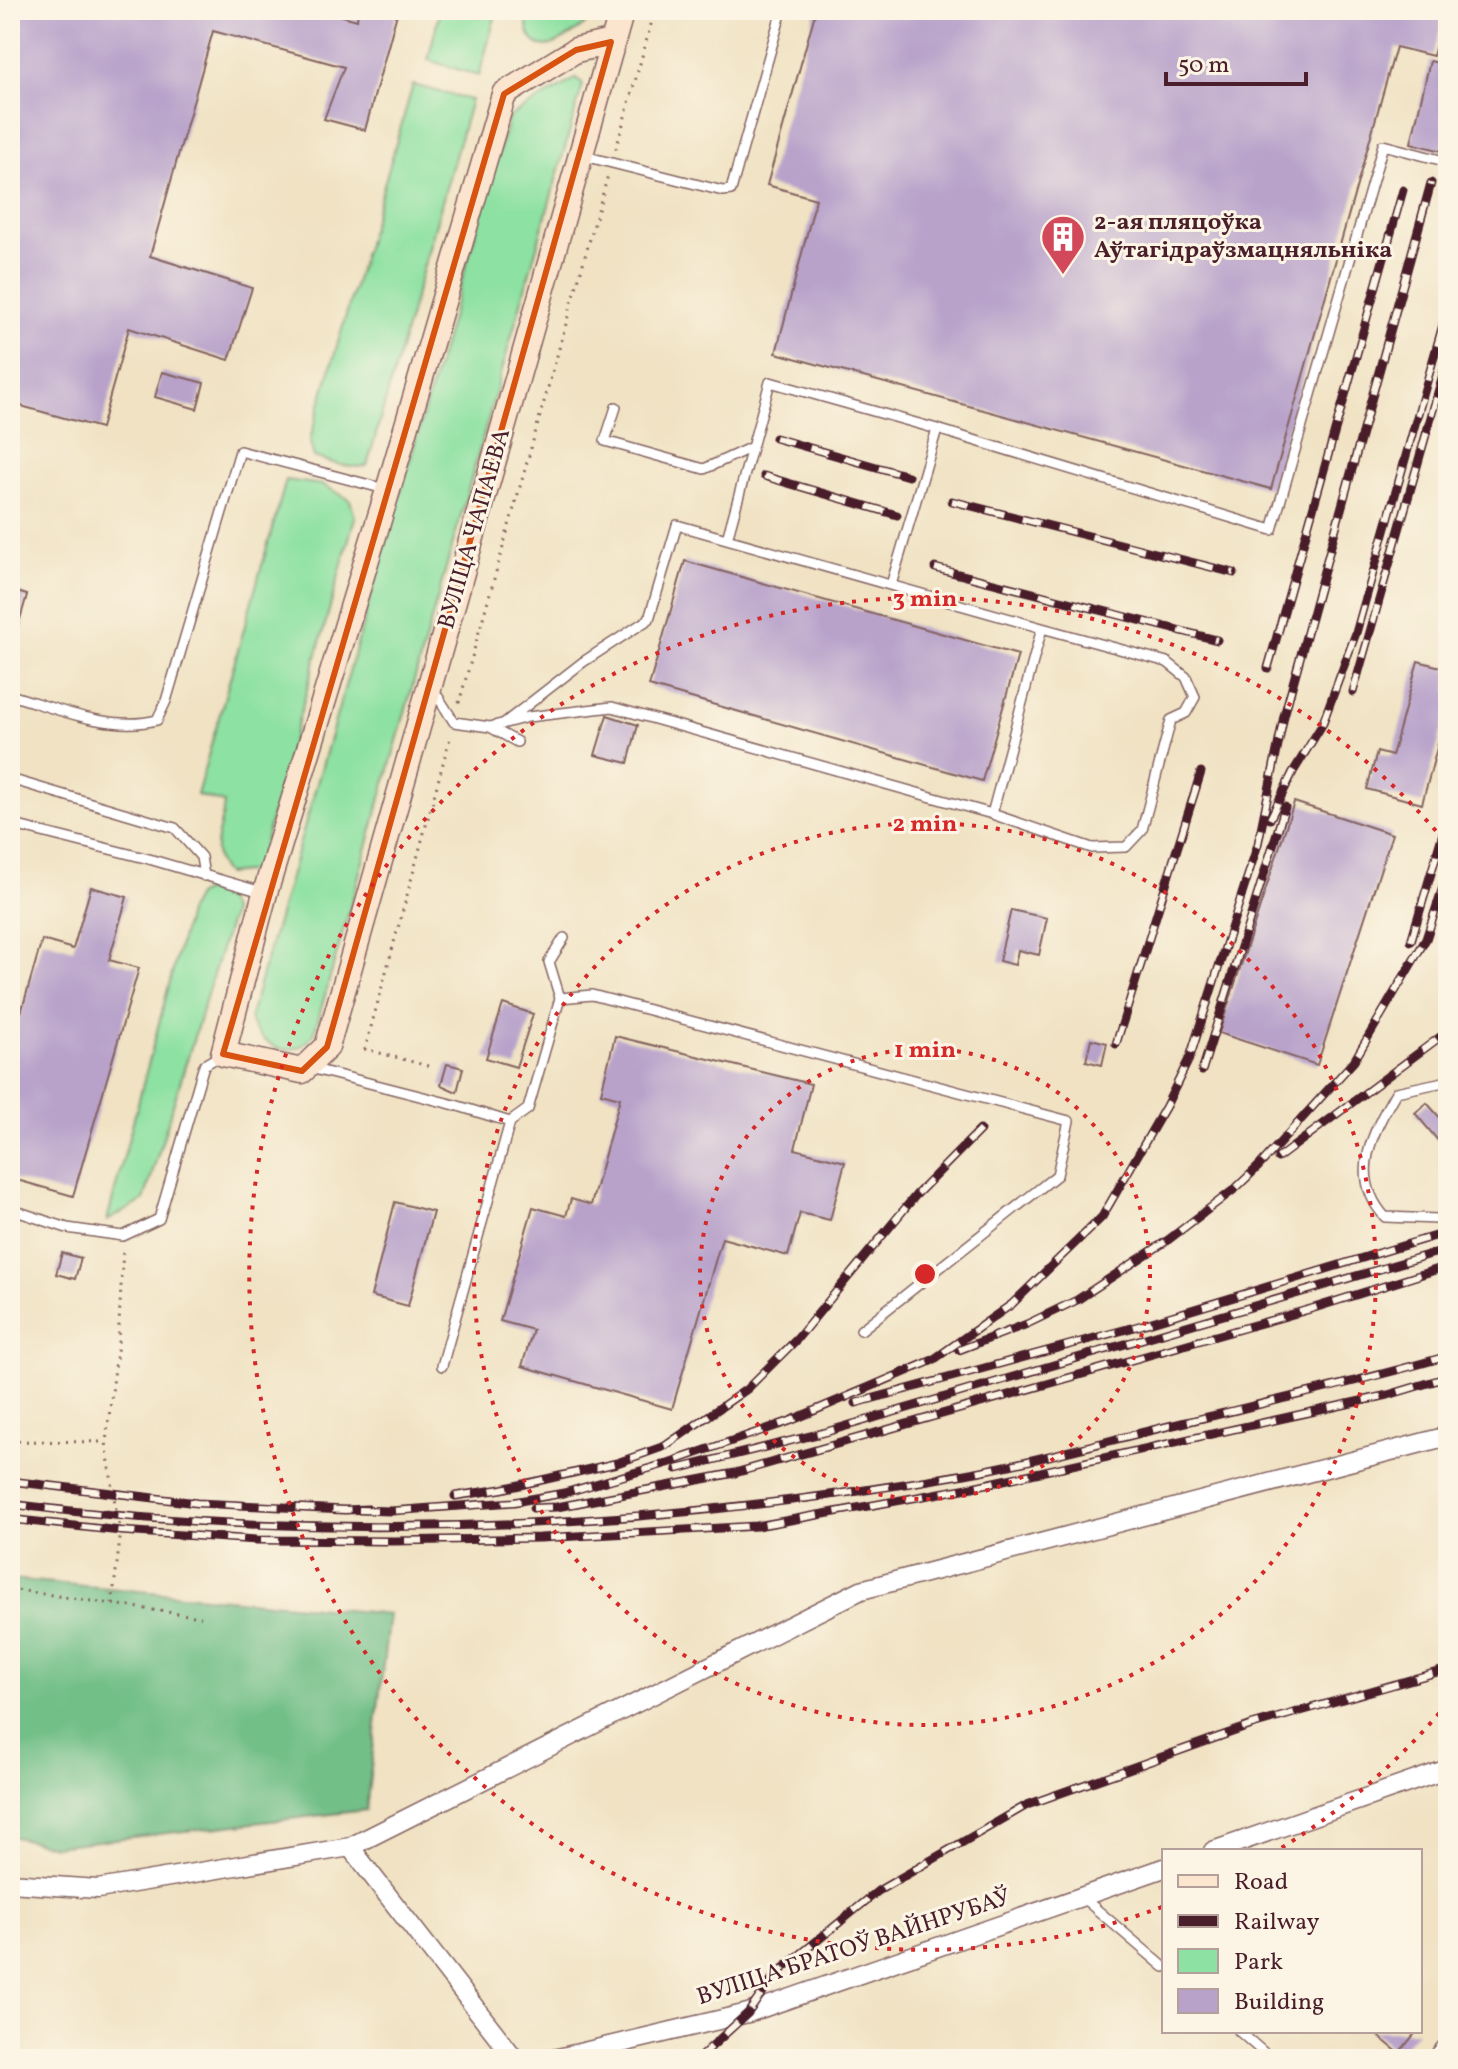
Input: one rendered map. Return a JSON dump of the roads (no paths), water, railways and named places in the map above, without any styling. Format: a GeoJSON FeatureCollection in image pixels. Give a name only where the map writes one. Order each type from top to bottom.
{"type":"FeatureCollection","features":[{"type":"Feature","properties":{"kind":"street","name":"ВУЛІЦА ЧАПАЕВА"},"geometry":{"type":"LineString","coordinates":[[307,1067],[327,1047],[622,10]]}},
{"type":"Feature","properties":{"kind":"street"},"geometry":{"type":"LineString","coordinates":[[307,1067],[302,1071],[223,1054],[265,893],[504,94],[576,50],[611,42]]}},
{"type":"Feature","properties":{"kind":"street"},"geometry":{"type":"LineString","coordinates":[[10,1883],[98,1889],[350,1847],[861,1590],[1448,1436]]}},
{"type":"Feature","properties":{"kind":"street"},"geometry":{"type":"LineString","coordinates":[[1219,1849],[1448,1769]]}},
{"type":"Feature","properties":{"kind":"street"},"geometry":{"type":"LineString","coordinates":[[350,1847],[515,2059]]}},
{"type":"Feature","properties":{"kind":"street","name":"ВУЛІЦА БРАТОЎ ВАЙНРУБАЎ"},"geometry":{"type":"LineString","coordinates":[[554,2059],[748,2013],[1162,1869]]}},
{"type":"Feature","properties":{"kind":"lane"},"geometry":{"type":"LineString","coordinates":[[580,156],[723,191],[731,190],[782,10]]}},
{"type":"Feature","properties":{"kind":"lane"},"geometry":{"type":"LineString","coordinates":[[727,539],[770,382],[1272,530],[1383,145],[1448,162]]}},
{"type":"Feature","properties":{"kind":"lane"},"geometry":{"type":"LineString","coordinates":[[616,407],[605,441],[704,469],[752,447]]}},
{"type":"Feature","properties":{"kind":"lane"},"geometry":{"type":"LineString","coordinates":[[891,585],[937,429]]}},
{"type":"Feature","properties":{"kind":"lane"},"geometry":{"type":"LineString","coordinates":[[10,695],[89,718],[135,726],[157,720],[166,701],[240,451],[388,490]]}},
{"type":"Feature","properties":{"kind":"lane"},"geometry":{"type":"LineString","coordinates":[[431,686],[454,722],[490,727],[503,724],[528,717],[612,707],[992,814],[1092,848],[1126,847],[1142,830],[1171,720],[1186,713],[1195,697],[1186,677],[1167,662],[677,525],[649,619],[583,662],[503,724]]}},
{"type":"Feature","properties":{"kind":"lane"},"geometry":{"type":"LineString","coordinates":[[992,814],[1042,628]]}},
{"type":"Feature","properties":{"kind":"lane"},"geometry":{"type":"LineString","coordinates":[[490,727],[517,742]]}},
{"type":"Feature","properties":{"kind":"lane"},"geometry":{"type":"LineString","coordinates":[[10,779],[175,828],[201,857],[204,876]]}},
{"type":"Feature","properties":{"kind":"lane"},"geometry":{"type":"LineString","coordinates":[[10,824],[149,859],[265,893]]}},
{"type":"Feature","properties":{"kind":"lane"},"geometry":{"type":"LineString","coordinates":[[442,1366],[510,1122],[528,1109],[560,998],[549,962],[564,938]]}},
{"type":"Feature","properties":{"kind":"lane"},"geometry":{"type":"LineString","coordinates":[[560,998],[592,995],[1069,1121],[1057,1175],[861,1330]]}},
{"type":"Feature","properties":{"kind":"lane"},"geometry":{"type":"LineString","coordinates":[[10,1209],[67,1228],[123,1236],[159,1219],[204,1065],[223,1054]]}},
{"type":"Feature","properties":{"kind":"lane"},"geometry":{"type":"LineString","coordinates":[[307,1067],[510,1122]]}},
{"type":"Feature","properties":{"kind":"lane"},"geometry":{"type":"LineString","coordinates":[[1448,1081],[1396,1092],[1377,1125],[1364,1165],[1374,1206],[1385,1217],[1438,1219],[1448,1216]]}},
{"type":"Feature","properties":{"kind":"lane"},"geometry":{"type":"LineString","coordinates":[[1082,1897],[1162,1965]]}},
{"type":"Feature","properties":{"kind":"lane"},"geometry":{"type":"LineString","coordinates":[[1241,2033],[1271,2059]]}},
{"type":"Feature","properties":{"kind":"lane"},"geometry":{"type":"LineString","coordinates":[[1431,2059],[1448,2039]]}},
{"type":"Feature","properties":{"kind":"railway"},"geometry":{"type":"LineString","coordinates":[[359,1510],[391,1511],[514,1502],[564,1493],[668,1463],[790,1421],[933,1360],[1012,1304],[1102,1217],[1166,1106],[1190,1057],[1258,844],[1284,716],[1431,183]]}},
{"type":"Feature","properties":{"kind":"railway"},"geometry":{"type":"LineString","coordinates":[[1268,668],[1403,190]]}},
{"type":"Feature","properties":{"kind":"railway"},"geometry":{"type":"LineString","coordinates":[[1270,819],[1293,772],[1322,725],[1356,633],[1448,307]]}},
{"type":"Feature","properties":{"kind":"railway"},"geometry":{"type":"LineString","coordinates":[[1353,692],[1448,357]]}},
{"type":"Feature","properties":{"kind":"railway"},"geometry":{"type":"LineString","coordinates":[[775,438],[908,476]]}},
{"type":"Feature","properties":{"kind":"railway"},"geometry":{"type":"LineString","coordinates":[[764,476],[897,515]]}},
{"type":"Feature","properties":{"kind":"railway"},"geometry":{"type":"LineString","coordinates":[[952,501],[1234,573]]}},
{"type":"Feature","properties":{"kind":"railway"},"geometry":{"type":"LineString","coordinates":[[935,568],[1217,640]]}},
{"type":"Feature","properties":{"kind":"railway"},"geometry":{"type":"LineString","coordinates":[[1116,1044],[1201,772]]}},
{"type":"Feature","properties":{"kind":"railway"},"geometry":{"type":"LineString","coordinates":[[1202,1071],[1285,807]]}},
{"type":"Feature","properties":{"kind":"railway"},"geometry":{"type":"LineString","coordinates":[[1411,941],[1448,816]]}},
{"type":"Feature","properties":{"kind":"railway"},"geometry":{"type":"LineString","coordinates":[[959,1350],[1027,1324],[1077,1300],[1168,1240],[1236,1188],[1258,1167],[1354,1061],[1426,939],[1448,872]]}},
{"type":"Feature","properties":{"kind":"railway"},"geometry":{"type":"LineString","coordinates":[[1278,1158],[1448,1031]]}},
{"type":"Feature","properties":{"kind":"railway"},"geometry":{"type":"LineString","coordinates":[[455,1496],[502,1489],[617,1463],[665,1446],[747,1389],[797,1339],[916,1195],[980,1130]]}},
{"type":"Feature","properties":{"kind":"railway"},"geometry":{"type":"LineString","coordinates":[[856,1403],[1142,1325],[1448,1232]]}},
{"type":"Feature","properties":{"kind":"railway"},"geometry":{"type":"LineString","coordinates":[[677,1469],[826,1432],[1448,1249]]}},
{"type":"Feature","properties":{"kind":"railway"},"geometry":{"type":"LineString","coordinates":[[533,1508],[557,1507],[735,1473],[1314,1308],[1448,1266]]}},
{"type":"Feature","properties":{"kind":"railway"},"geometry":{"type":"LineString","coordinates":[[10,1504],[249,1524],[368,1527],[488,1525],[727,1508],[847,1493],[993,1469],[1448,1356]]}},
{"type":"Feature","properties":{"kind":"railway"},"geometry":{"type":"LineString","coordinates":[[10,1519],[121,1531],[257,1540],[540,1538],[757,1526],[968,1488],[1388,1395],[1448,1377]]}},
{"type":"Feature","properties":{"kind":"railway"},"geometry":{"type":"LineString","coordinates":[[10,1481],[197,1503],[368,1509]]}},
{"type":"Feature","properties":{"kind":"railway"},"geometry":{"type":"LineString","coordinates":[[698,2059],[748,2013],[775,1975],[878,1891],[1027,1805],[1252,1725],[1448,1669]]}},
{"type":"Feature","properties":{"kind":"place","name":"2-ая пляцоўка Аўтагідраўзмацняльніка"},"geometry":{"type":"Point","coordinates":[1063,276]}}]}
